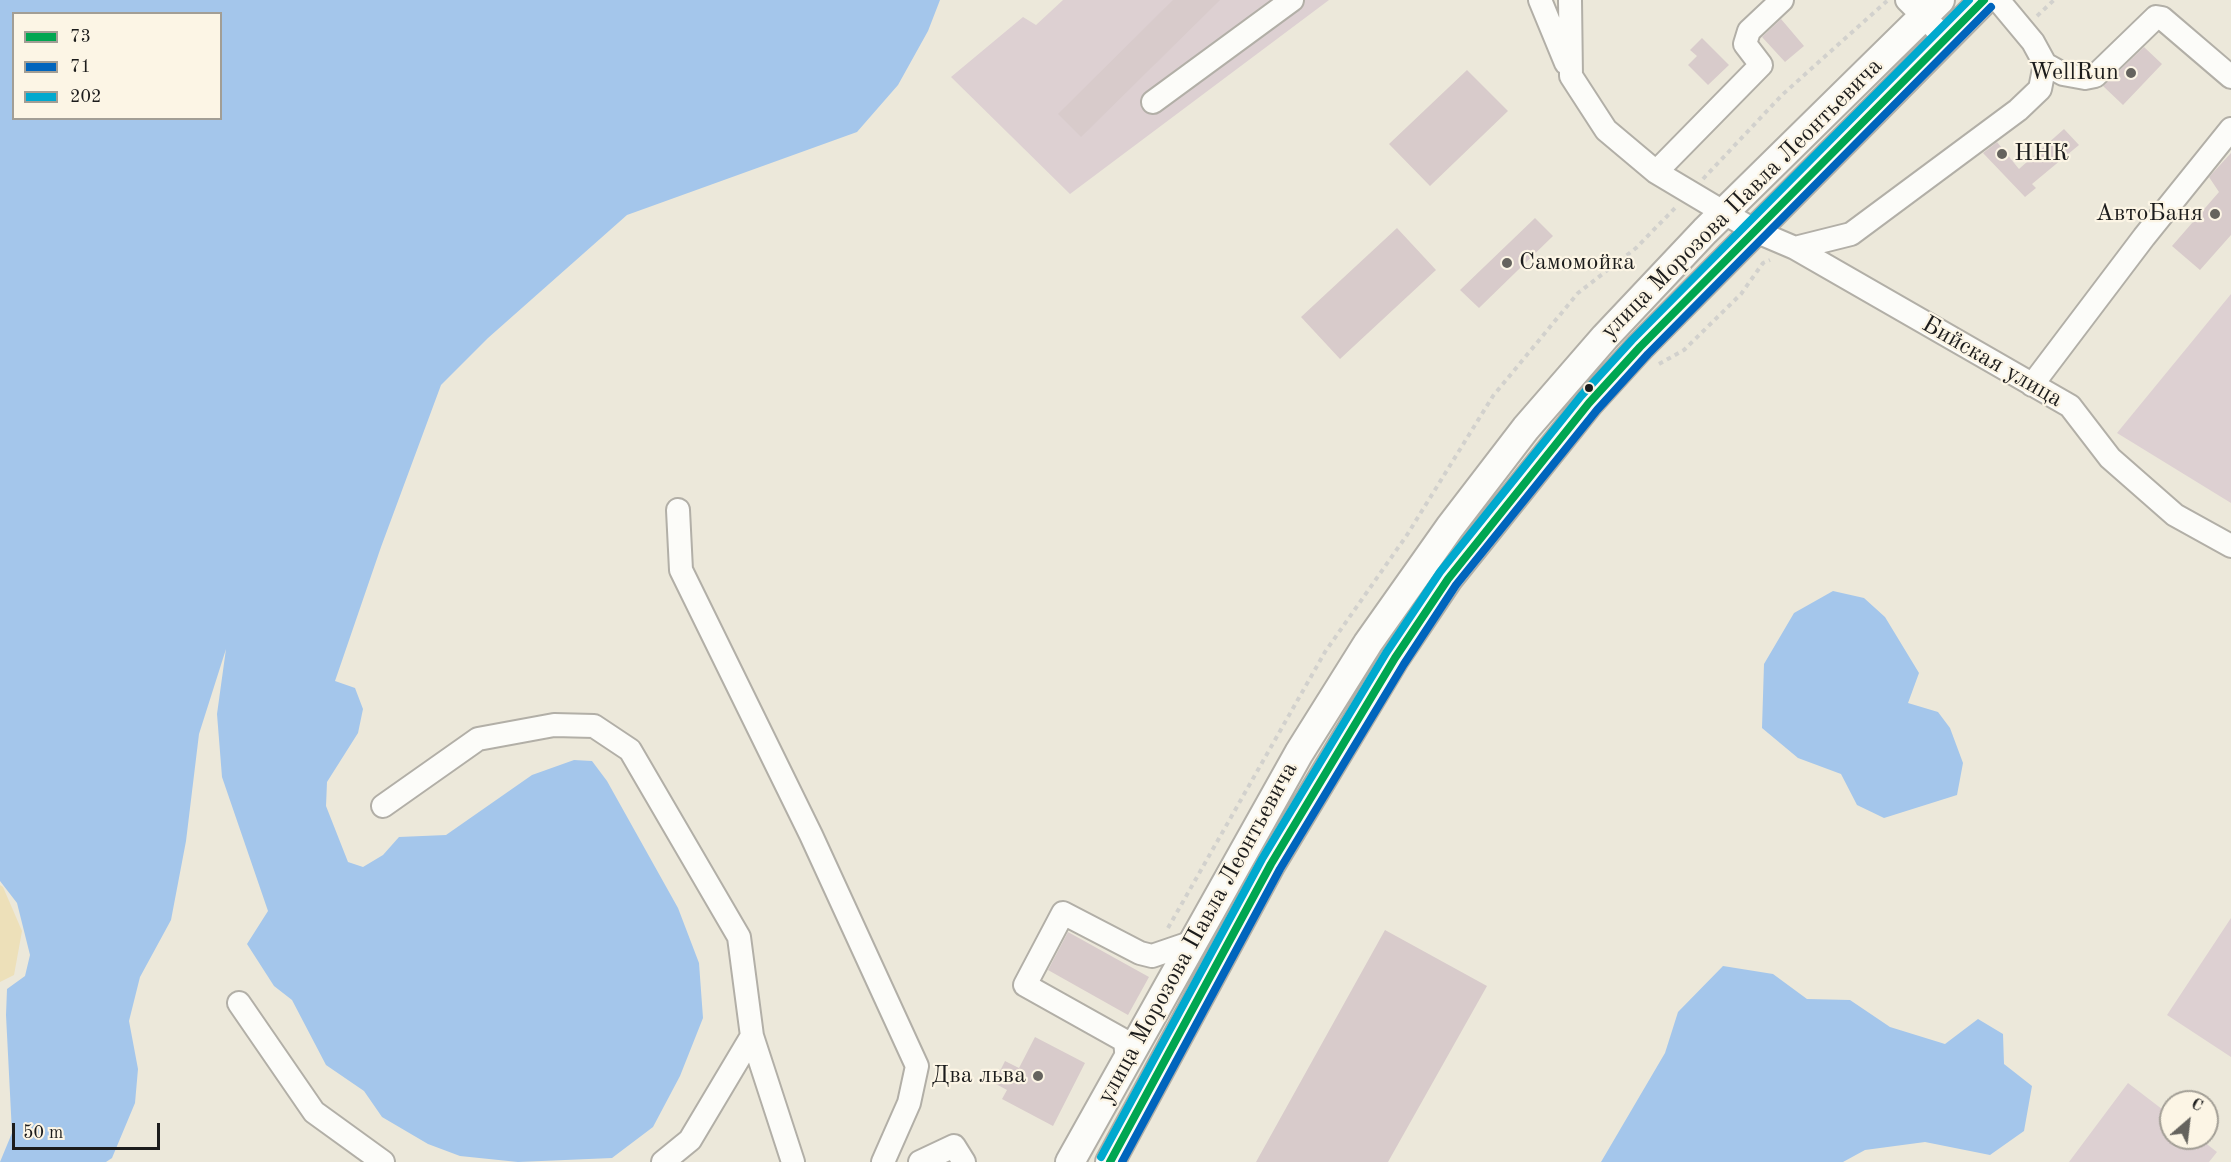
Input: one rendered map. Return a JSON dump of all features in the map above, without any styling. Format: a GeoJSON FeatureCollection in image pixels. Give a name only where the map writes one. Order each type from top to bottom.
{"type":"FeatureCollection","features":[{"type":"Feature","properties":{"kind":"main road","name":"улица Морозова Павла Леонтьевича"},"geometry":{"type":"LineString","coordinates":[[1110,1162],[1271,864],[1395,658],[1448,579],[1588,403],[1656,330],[1984,0]]}},
{"type":"Feature","properties":{"kind":"main road","name":"улица Морозова Павла Леонтьевича"},"geometry":{"type":"LineString","coordinates":[[1070,1162],[1334,695],[1443,537],[1526,428],[1605,337],[1923,5]]}},
{"type":"Feature","properties":{"kind":"street"},"geometry":{"type":"LineString","coordinates":[[1153,102],[1292,0]]}},
{"type":"Feature","properties":{"kind":"street","name":"Бийская улица"},"geometry":{"type":"LineString","coordinates":[[1540,0],[1571,76],[1606,130],[1656,172],[1755,231],[1795,249],[2070,406],[2110,458],[2175,515],[2231,546]]}},
{"type":"Feature","properties":{"kind":"street"},"geometry":{"type":"LineString","coordinates":[[1570,0],[1571,76]]}},
{"type":"Feature","properties":{"kind":"street"},"geometry":{"type":"LineString","coordinates":[[1656,172],[1761,65],[1745,44],[1747,37],[1749,31],[1782,0]]}},
{"type":"Feature","properties":{"kind":"street"},"geometry":{"type":"LineString","coordinates":[[1998,0],[2033,42],[2045,64],[2063,75],[2085,78],[2095,76],[2150,20],[2156,17],[2162,18],[2231,77]]}},
{"type":"Feature","properties":{"kind":"street"},"geometry":{"type":"LineString","coordinates":[[1923,5],[1945,38]]}},
{"type":"Feature","properties":{"kind":"street"},"geometry":{"type":"LineString","coordinates":[[1795,249],[1851,234],[2018,110],[2040,89],[2045,64]]}},
{"type":"Feature","properties":{"kind":"street"},"geometry":{"type":"LineString","coordinates":[[2032,385],[2144,237],[2231,129]]}},
{"type":"Feature","properties":{"kind":"street"},"geometry":{"type":"LineString","coordinates":[[678,510],[681,570],[811,835],[917,1066],[909,1103],[882,1162]]}},
{"type":"Feature","properties":{"kind":"street"},"geometry":{"type":"LineString","coordinates":[[383,806],[478,739],[554,724],[594,726],[630,750],[739,937],[752,1036],[793,1162]]}},
{"type":"Feature","properties":{"kind":"street"},"geometry":{"type":"LineString","coordinates":[[1127,1060],[1125,1041],[1025,985],[1063,913],[1146,955],[1152,956],[1193,942]]}},
{"type":"Feature","properties":{"kind":"street"},"geometry":{"type":"LineString","coordinates":[[239,1003],[314,1112],[383,1162]]}},
{"type":"Feature","properties":{"kind":"street"},"geometry":{"type":"LineString","coordinates":[[663,1162],[690,1140],[752,1036]]}},
{"type":"Feature","properties":{"kind":"street"},"geometry":{"type":"LineString","coordinates":[[920,1162],[954,1146],[964,1162]]}},
{"type":"Feature","properties":{"kind":"path"},"geometry":{"type":"LineString","coordinates":[[1649,369],[1684,350],[1741,294],[1763,263],[1795,249]]}},
{"type":"Feature","properties":{"kind":"shaded area"},"geometry":{"type":"Polygon","coordinates":[[[1063,0],[1329,0],[1070,194],[951,77],[1023,17],[1036,25],[1063,0]]]}},
{"type":"Feature","properties":{"kind":"shaded area"},"geometry":{"type":"Polygon","coordinates":[[[2231,294],[2231,503],[2117,433],[2231,294]]]}},
{"type":"Feature","properties":{"kind":"shaded area"},"geometry":{"type":"Polygon","coordinates":[[[2231,918],[2231,1057],[2167,1015],[2231,918]]]}},
{"type":"Feature","properties":{"kind":"shaded area"},"geometry":{"type":"Polygon","coordinates":[[[2128,1083],[2159,1107],[2159,1150],[2214,1150],[2217,1152],[2209,1162],[2069,1162],[2128,1083]]]}},
{"type":"Feature","properties":{"kind":"sand"},"geometry":{"type":"Polygon","coordinates":[[[0,885],[3,887],[22,931],[14,975],[0,982],[0,885]]]}},
{"type":"Feature","properties":{"kind":"water"},"geometry":{"type":"Polygon","coordinates":[[[0,0],[940,0],[928,31],[898,85],[857,132],[627,215],[488,338],[441,385],[381,547],[335,681],[355,688],[363,709],[358,733],[327,782],[326,806],[348,862],[363,867],[383,855],[399,837],[446,835],[532,775],[574,760],[592,761],[607,781],[678,908],[699,963],[703,1018],[680,1076],[653,1127],[612,1158],[518,1162],[460,1156],[428,1144],[382,1117],[364,1091],[326,1065],[292,1000],[274,986],[247,944],[268,911],[222,777],[217,714],[226,649],[199,734],[186,841],[171,920],[140,977],[129,1021],[138,1069],[135,1103],[112,1158],[106,1162],[0,1162],[12,1133],[6,1015],[7,989],[25,976],[30,955],[17,903],[0,881],[0,0]]]}},
{"type":"Feature","properties":{"kind":"water"},"geometry":{"type":"Polygon","coordinates":[[[1833,591],[1864,598],[1885,617],[1919,673],[1908,703],[1938,712],[1950,728],[1963,763],[1957,795],[1884,818],[1857,805],[1841,774],[1798,758],[1762,728],[1764,664],[1794,613],[1833,591]]]}},
{"type":"Feature","properties":{"kind":"water"},"geometry":{"type":"Polygon","coordinates":[[[1723,966],[1773,974],[1807,999],[1850,1000],[1890,1027],[1945,1044],[1978,1019],[2003,1034],[2004,1064],[2032,1086],[2024,1131],[1990,1155],[1925,1142],[1865,1150],[1843,1162],[1601,1162],[1665,1053],[1678,1012],[1723,966]]]}},
{"type":"Feature","properties":{"kind":"building"},"geometry":{"type":"Polygon","coordinates":[[[1173,0],[1220,0],[1081,137],[1058,114],[1173,0]]]}},
{"type":"Feature","properties":{"kind":"building"},"geometry":{"type":"Polygon","coordinates":[[[1781,19],[1804,46],[1785,62],[1762,37],[1781,19]]]}},
{"type":"Feature","properties":{"kind":"building"},"geometry":{"type":"Polygon","coordinates":[[[1702,38],[1729,65],[1708,85],[1688,65],[1697,56],[1690,50],[1702,38]]]}},
{"type":"Feature","properties":{"kind":"building","name":"WellRun"},"geometry":{"type":"Polygon","coordinates":[[[2144,47],[2162,64],[2123,105],[2103,86],[2144,47]]]}},
{"type":"Feature","properties":{"kind":"building"},"geometry":{"type":"Polygon","coordinates":[[[1467,70],[1508,111],[1430,186],[1389,144],[1467,70]]]}},
{"type":"Feature","properties":{"kind":"building"},"geometry":{"type":"Polygon","coordinates":[[[2064,129],[2079,145],[2032,184],[2036,188],[2025,197],[1983,153],[1997,142],[2019,169],[2064,129]]]}},
{"type":"Feature","properties":{"kind":"building","name":"АвтоБаня"},"geometry":{"type":"Polygon","coordinates":[[[2231,153],[2231,235],[2200,270],[2172,246],[2219,192],[2209,177],[2231,153]]]}},
{"type":"Feature","properties":{"kind":"building","name":"Самомойка"},"geometry":{"type":"Polygon","coordinates":[[[1535,218],[1553,236],[1479,308],[1460,290],[1535,218]]]}},
{"type":"Feature","properties":{"kind":"building"},"geometry":{"type":"Polygon","coordinates":[[[1397,228],[1436,270],[1340,359],[1301,317],[1397,228]]]}},
{"type":"Feature","properties":{"kind":"building"},"geometry":{"type":"Polygon","coordinates":[[[1385,930],[1487,986],[1388,1162],[1256,1162],[1385,930]]]}},
{"type":"Feature","properties":{"kind":"building"},"geometry":{"type":"Polygon","coordinates":[[[1068,932],[1149,977],[1128,1015],[1048,970],[1068,932]]]}},
{"type":"Feature","properties":{"kind":"building","name":"Два льва"},"geometry":{"type":"Polygon","coordinates":[[[1035,1037],[1085,1063],[1053,1126],[1002,1099],[1007,1090],[994,1083],[1005,1061],[1019,1068],[1035,1037]]]}},
{"type":"Feature","properties":{"kind":"transit line","name":"202"},"geometry":{"type":"LineString","coordinates":[[1101,1157],[1262,859],[1386,653],[1440,572],[1581,396],[1632,340],[1969,0]]}},
{"type":"Feature","properties":{"kind":"transit line","name":"73"},"geometry":{"type":"LineString","coordinates":[[1110,1162],[1271,864],[1395,658],[1448,579],[1589,403],[1640,347],[1984,0]]}},
{"type":"Feature","properties":{"kind":"transit line","name":"71"},"geometry":{"type":"LineString","coordinates":[[1122,1162],[1280,869],[1404,664],[1456,585],[1597,410],[1648,354],[1991,7]]}},
{"type":"Feature","properties":{"kind":"place","name":"WellRun"},"geometry":{"type":"Point","coordinates":[2131,73]}},
{"type":"Feature","properties":{"kind":"place","name":"ННК"},"geometry":{"type":"Point","coordinates":[2002,154]}},
{"type":"Feature","properties":{"kind":"place","name":"АвтоБаня"},"geometry":{"type":"Point","coordinates":[2215,214]}},
{"type":"Feature","properties":{"kind":"place","name":"Самомойка"},"geometry":{"type":"Point","coordinates":[1507,263]}},
{"type":"Feature","properties":{"kind":"place","name":"Два льва"},"geometry":{"type":"Point","coordinates":[1038,1076]}}]}
